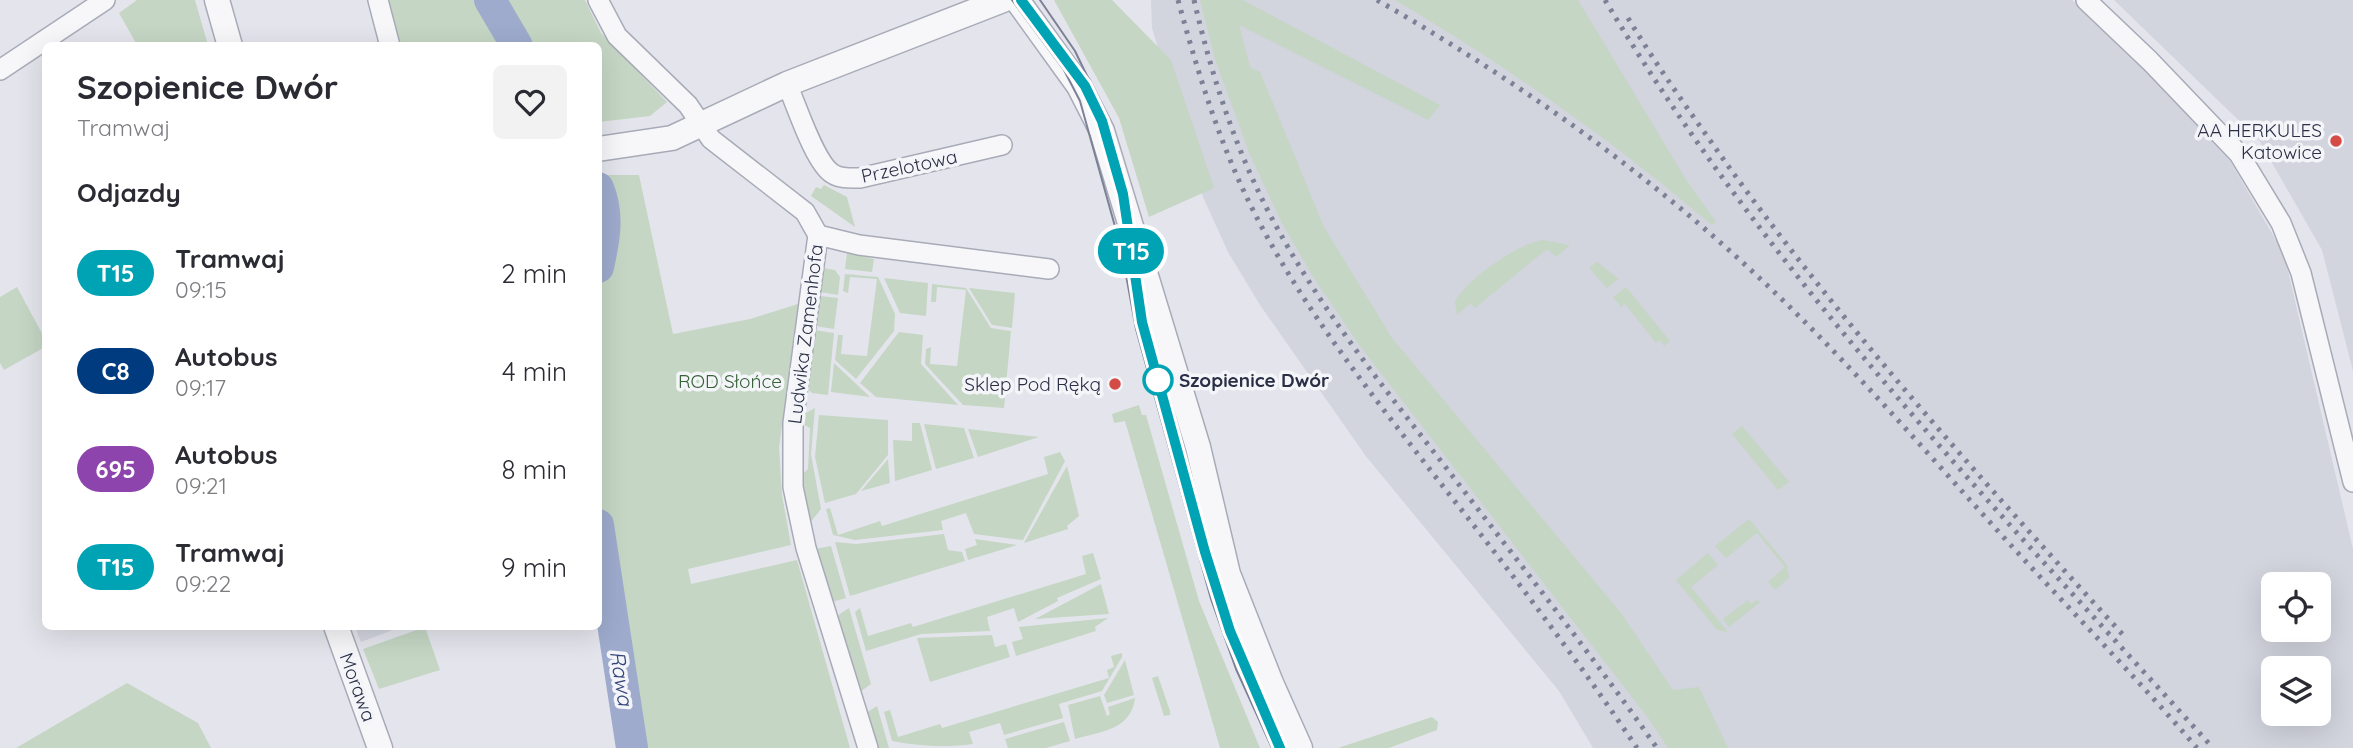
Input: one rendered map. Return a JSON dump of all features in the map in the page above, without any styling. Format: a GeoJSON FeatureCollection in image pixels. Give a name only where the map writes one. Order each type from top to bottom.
{"type":"FeatureCollection","features":[{"type":"Feature","properties":{"kind":"street"},"geometry":{"type":"LineString","coordinates":[[0,70],[105,0]]}},
{"type":"Feature","properties":{"kind":"street"},"geometry":{"type":"LineString","coordinates":[[217,0],[229,42]]}},
{"type":"Feature","properties":{"kind":"street"},"geometry":{"type":"LineString","coordinates":[[378,0],[389,42]]}},
{"type":"Feature","properties":{"kind":"street","name":"Ludwika Zamenhofa"},"geometry":{"type":"LineString","coordinates":[[598,0],[617,36],[688,105],[711,139],[805,212],[818,235],[793,423],[793,487],[806,548],[868,748]]}},
{"type":"Feature","properties":{"kind":"street"},"geometry":{"type":"LineString","coordinates":[[602,149],[657,142],[701,125],[787,84],[1003,0]]}},
{"type":"Feature","properties":{"kind":"street"},"geometry":{"type":"LineString","coordinates":[[1017,0],[1079,86],[1102,131],[1198,447],[1228,574],[1270,683],[1300,748]]}},
{"type":"Feature","properties":{"kind":"street"},"geometry":{"type":"LineString","coordinates":[[2086,0],[2150,61],[2239,154],[2281,223],[2301,273],[2353,482]]}},
{"type":"Feature","properties":{"kind":"street","name":"Przelotowa"},"geometry":{"type":"LineString","coordinates":[[787,84],[819,156],[831,174],[844,178],[860,178],[1002,145]]}},
{"type":"Feature","properties":{"kind":"street"},"geometry":{"type":"LineString","coordinates":[[818,235],[859,245],[1049,269]]}},
{"type":"Feature","properties":{"kind":"street","name":"Morawa"},"geometry":{"type":"LineString","coordinates":[[337,630],[380,748]]}},
{"type":"Feature","properties":{"kind":"shaded area"},"geometry":{"type":"Polygon","coordinates":[[[1151,0],[2072,0],[2135,57],[2230,161],[2284,254],[2353,549],[2353,748],[1593,748],[1559,691],[1365,455],[1260,305],[1228,252],[1203,197],[1152,28],[1151,0]]]}},
{"type":"Feature","properties":{"kind":"shaded area"},"geometry":{"type":"Polygon","coordinates":[[[2114,0],[2353,0],[2353,371],[2322,250],[2259,140],[2114,0]]]}},
{"type":"Feature","properties":{"kind":"shaded area"},"geometry":{"type":"Polygon","coordinates":[[[356,630],[393,630],[361,642],[356,630]]]}},
{"type":"Feature","properties":{"kind":"green space"},"geometry":{"type":"Polygon","coordinates":[[[137,0],[195,0],[207,42],[135,42],[119,13],[137,0]]]}},
{"type":"Feature","properties":{"kind":"green space"},"geometry":{"type":"Polygon","coordinates":[[[384,0],[585,0],[601,33],[667,102],[650,116],[602,122],[602,42],[398,42],[384,0]]]}},
{"type":"Feature","properties":{"kind":"green space"},"geometry":{"type":"Polygon","coordinates":[[[1054,0],[1112,0],[1171,60],[1214,188],[1149,217],[1119,118],[1054,0]]]}},
{"type":"Feature","properties":{"kind":"green space"},"geometry":{"type":"Polygon","coordinates":[[[1200,0],[1243,0],[1440,105],[1428,120],[1239,25],[1250,67],[1260,72],[1324,227],[1392,338],[1621,613],[1673,690],[1699,687],[1728,748],[1668,748],[1649,719],[1360,346],[1312,275],[1282,223],[1250,155],[1215,59],[1200,0]]]}},
{"type":"Feature","properties":{"kind":"green space"},"geometry":{"type":"Polygon","coordinates":[[[1395,0],[1578,0],[1685,178],[1716,222],[1712,225],[1598,134],[1518,78],[1395,0]]]}},
{"type":"Feature","properties":{"kind":"green space","name":"ROD Słońce"},"geometry":{"type":"Polygon","coordinates":[[[602,175],[639,175],[673,334],[750,319],[798,304],[779,448],[782,495],[791,545],[688,569],[691,584],[797,560],[850,748],[620,748],[600,630],[602,175]]]}},
{"type":"Feature","properties":{"kind":"green space"},"geometry":{"type":"Polygon","coordinates":[[[824,185],[847,197],[855,227],[811,196],[816,187],[821,189],[824,185]]]}},
{"type":"Feature","properties":{"kind":"green space"},"geometry":{"type":"Polygon","coordinates":[[[1542,240],[1570,245],[1556,257],[1547,249],[1475,308],[1471,303],[1457,315],[1455,302],[1481,273],[1506,255],[1542,240]]]}},
{"type":"Feature","properties":{"kind":"green space"},"geometry":{"type":"Polygon","coordinates":[[[847,253],[874,259],[872,272],[845,269],[847,253]]]}},
{"type":"Feature","properties":{"kind":"green space"},"geometry":{"type":"Polygon","coordinates":[[[1597,262],[1619,279],[1607,288],[1589,268],[1597,262]]]}},
{"type":"Feature","properties":{"kind":"green space"},"geometry":{"type":"Polygon","coordinates":[[[823,268],[835,270],[840,277],[838,295],[820,292],[823,268]]]}},
{"type":"Feature","properties":{"kind":"green space"},"geometry":{"type":"Polygon","coordinates":[[[845,274],[878,277],[895,314],[894,331],[856,379],[835,360],[838,335],[843,335],[841,354],[867,356],[877,279],[850,277],[848,293],[843,291],[845,274]]]}},
{"type":"Feature","properties":{"kind":"green space"},"geometry":{"type":"Polygon","coordinates":[[[884,278],[928,283],[926,316],[900,313],[884,278]]]}},
{"type":"Feature","properties":{"kind":"green space"},"geometry":{"type":"Polygon","coordinates":[[[932,284],[966,288],[991,328],[1011,331],[1004,408],[963,405],[925,364],[926,349],[931,347],[930,364],[957,366],[966,290],[937,287],[936,302],[931,302],[932,284]]]}},
{"type":"Feature","properties":{"kind":"green space"},"geometry":{"type":"Polygon","coordinates":[[[17,287],[42,333],[42,349],[4,370],[0,363],[0,297],[17,287]]]}},
{"type":"Feature","properties":{"kind":"green space"},"geometry":{"type":"Polygon","coordinates":[[[1626,287],[1670,341],[1664,346],[1660,340],[1656,343],[1625,304],[1621,307],[1613,297],[1626,287]]]}},
{"type":"Feature","properties":{"kind":"green space"},"geometry":{"type":"Polygon","coordinates":[[[969,288],[1015,293],[1012,328],[992,325],[969,288]]]}},
{"type":"Feature","properties":{"kind":"green space"},"geometry":{"type":"Polygon","coordinates":[[[820,296],[838,298],[834,329],[815,326],[820,296]]]}},
{"type":"Feature","properties":{"kind":"green space"},"geometry":{"type":"Polygon","coordinates":[[[814,330],[834,333],[828,395],[812,393],[807,388],[814,330]]]}},
{"type":"Feature","properties":{"kind":"green space"},"geometry":{"type":"Polygon","coordinates":[[[899,332],[923,335],[921,364],[958,405],[876,397],[860,383],[899,332]]]}},
{"type":"Feature","properties":{"kind":"green space"},"geometry":{"type":"Polygon","coordinates":[[[834,363],[870,397],[831,392],[834,363]]]}},
{"type":"Feature","properties":{"kind":"green space"},"geometry":{"type":"Polygon","coordinates":[[[1139,405],[1142,415],[1146,415],[1199,601],[1260,748],[1220,748],[1125,421],[1114,423],[1112,414],[1139,405]]]}},
{"type":"Feature","properties":{"kind":"green space"},"geometry":{"type":"Polygon","coordinates":[[[815,408],[811,454],[821,509],[809,524],[801,475],[808,469],[810,428],[803,424],[804,414],[815,408]]]}},
{"type":"Feature","properties":{"kind":"green space"},"geometry":{"type":"Polygon","coordinates":[[[819,415],[888,420],[888,455],[856,494],[825,503],[815,457],[819,415]]]}},
{"type":"Feature","properties":{"kind":"green space"},"geometry":{"type":"Polygon","coordinates":[[[912,423],[920,423],[932,470],[895,481],[893,440],[912,441],[912,423]]]}},
{"type":"Feature","properties":{"kind":"green space"},"geometry":{"type":"Polygon","coordinates":[[[924,424],[964,428],[974,458],[936,469],[924,424]]]}},
{"type":"Feature","properties":{"kind":"green space"},"geometry":{"type":"Polygon","coordinates":[[[1742,426],[1789,482],[1778,490],[1732,434],[1742,426]]]}},
{"type":"Feature","properties":{"kind":"green space"},"geometry":{"type":"Polygon","coordinates":[[[968,429],[1039,437],[978,457],[968,429]]]}},
{"type":"Feature","properties":{"kind":"green space"},"geometry":{"type":"Polygon","coordinates":[[[1060,452],[1065,461],[1023,540],[974,534],[966,513],[941,521],[943,530],[855,540],[833,535],[826,509],[830,508],[838,535],[880,521],[882,526],[1048,474],[1044,457],[1060,452]]]}},
{"type":"Feature","properties":{"kind":"green space"},"geometry":{"type":"Polygon","coordinates":[[[888,459],[890,483],[861,491],[888,459]]]}},
{"type":"Feature","properties":{"kind":"green space"},"geometry":{"type":"Polygon","coordinates":[[[1067,466],[1079,516],[1067,526],[1068,529],[1024,543],[1067,466]]]}},
{"type":"Feature","properties":{"kind":"green space"},"geometry":{"type":"Polygon","coordinates":[[[1749,519],[1787,565],[1789,578],[1775,590],[1768,582],[1785,567],[1757,533],[1726,558],[1715,546],[1749,519]]]}},
{"type":"Feature","properties":{"kind":"green space"},"geometry":{"type":"Polygon","coordinates":[[[944,534],[948,550],[962,552],[965,561],[850,596],[835,542],[856,544],[944,534]]]}},
{"type":"Feature","properties":{"kind":"green space"},"geometry":{"type":"Polygon","coordinates":[[[975,539],[1017,545],[968,560],[965,549],[977,545],[975,539]]]}},
{"type":"Feature","properties":{"kind":"green space"},"geometry":{"type":"Polygon","coordinates":[[[831,546],[846,598],[832,602],[815,549],[831,546]]]}},
{"type":"Feature","properties":{"kind":"green space"},"geometry":{"type":"Polygon","coordinates":[[[1093,553],[1101,579],[1057,598],[1058,601],[1018,622],[1014,608],[987,617],[990,631],[921,634],[866,651],[855,612],[860,608],[868,636],[911,623],[913,627],[1086,574],[1082,556],[1093,553]]]}},
{"type":"Feature","properties":{"kind":"green space"},"geometry":{"type":"Polygon","coordinates":[[[1708,553],[1718,565],[1691,587],[1728,632],[1717,630],[1676,580],[1708,553]]]}},
{"type":"Feature","properties":{"kind":"green space"},"geometry":{"type":"Polygon","coordinates":[[[1101,584],[1109,614],[1035,619],[1101,584]]]}},
{"type":"Feature","properties":{"kind":"green space"},"geometry":{"type":"Polygon","coordinates":[[[1748,600],[1751,604],[1757,600],[1760,602],[1729,627],[1723,619],[1748,600]]]}},
{"type":"Feature","properties":{"kind":"green space"},"geometry":{"type":"Polygon","coordinates":[[[849,608],[871,684],[860,692],[837,616],[849,608]]]}},
{"type":"Feature","properties":{"kind":"green space"},"geometry":{"type":"Polygon","coordinates":[[[1108,618],[1095,627],[1096,631],[1016,656],[1012,642],[1023,639],[1019,627],[1108,618]]]}},
{"type":"Feature","properties":{"kind":"green space"},"geometry":{"type":"Polygon","coordinates":[[[417,630],[426,630],[440,670],[379,689],[363,649],[417,630]]]}},
{"type":"Feature","properties":{"kind":"green space"},"geometry":{"type":"Polygon","coordinates":[[[992,635],[995,647],[1006,644],[1010,657],[930,682],[917,638],[992,635]]]}},
{"type":"Feature","properties":{"kind":"green space"},"geometry":{"type":"Polygon","coordinates":[[[1122,653],[1122,657],[1102,691],[1059,704],[1063,718],[1004,735],[1000,723],[969,732],[973,744],[932,746],[892,741],[884,712],[890,710],[898,737],[940,724],[942,728],[1109,678],[1107,670],[1114,667],[1111,656],[1122,653]]]}},
{"type":"Feature","properties":{"kind":"green space"},"geometry":{"type":"Polygon","coordinates":[[[1125,660],[1134,695],[1107,703],[1104,695],[1125,660]]]}},
{"type":"Feature","properties":{"kind":"green space"},"geometry":{"type":"Polygon","coordinates":[[[1158,676],[1170,715],[1164,716],[1152,678],[1158,676]]]}},
{"type":"Feature","properties":{"kind":"green space"},"geometry":{"type":"Polygon","coordinates":[[[127,683],[198,723],[211,748],[16,748],[127,683]]]}},
{"type":"Feature","properties":{"kind":"green space"},"geometry":{"type":"Polygon","coordinates":[[[1100,696],[1107,716],[1110,714],[1108,707],[1135,698],[1128,717],[1114,728],[1075,739],[1068,705],[1100,696]]]}},
{"type":"Feature","properties":{"kind":"green space"},"geometry":{"type":"Polygon","coordinates":[[[877,706],[889,748],[876,748],[866,713],[877,706]]]}},
{"type":"Feature","properties":{"kind":"green space"},"geometry":{"type":"Polygon","coordinates":[[[1432,717],[1438,722],[1437,730],[1389,748],[1338,748],[1432,717]]]}},
{"type":"Feature","properties":{"kind":"green space"},"geometry":{"type":"Polygon","coordinates":[[[1064,722],[1070,741],[1046,748],[1008,748],[1005,739],[1064,722]]]}},
{"type":"Feature","properties":{"kind":"waterway","name":"Rawa"},"geometry":{"type":"LineString","coordinates":[[490,0],[515,42]]}},
{"type":"Feature","properties":{"kind":"waterway","name":"Rawa"},"geometry":{"type":"LineString","coordinates":[[602,203],[602,247]]}},
{"type":"Feature","properties":{"kind":"waterway","name":"Rawa"},"geometry":{"type":"LineString","coordinates":[[602,551],[632,748]]}},
{"type":"Feature","properties":{"kind":"tram line"},"geometry":{"type":"LineString","coordinates":[[1012,0],[1064,70],[1080,101],[1121,248],[1136,329],[1211,599],[1236,669],[1272,748]]}},
{"type":"Feature","properties":{"kind":"tram line","name":"T15"},"geometry":{"type":"LineString","coordinates":[[1021,0],[1085,86],[1102,121],[1120,178],[1142,322],[1205,552],[1243,666],[1280,748]]}},
{"type":"Feature","properties":{"kind":"tram line"},"geometry":{"type":"LineString","coordinates":[[1040,0],[1075,51],[1090,82],[1120,178],[1131,257]]}},
{"type":"Feature","properties":{"kind":"railway"},"geometry":{"type":"LineString","coordinates":[[1178,0],[1221,136],[1242,188],[1274,250],[1317,318],[1364,384],[1540,612],[1637,748]]}},
{"type":"Feature","properties":{"kind":"railway"},"geometry":{"type":"LineString","coordinates":[[1194,0],[1233,133],[1267,209],[1306,277],[1373,372],[1579,641],[1657,748]]}},
{"type":"Feature","properties":{"kind":"railway"},"geometry":{"type":"LineString","coordinates":[[1377,0],[1476,60],[1573,125],[1665,196],[1753,272],[1851,370],[2197,748]]}},
{"type":"Feature","properties":{"kind":"railway"},"geometry":{"type":"LineString","coordinates":[[1605,0],[1670,102],[1740,201],[1813,296],[1969,480],[2213,748]]}},
{"type":"Feature","properties":{"kind":"railway"},"geometry":{"type":"LineString","coordinates":[[1628,18],[1726,163],[1820,286],[1918,406],[2125,637]]}},
{"type":"Feature","properties":{"kind":"place","name":"AA HERKULES Katowice"},"geometry":{"type":"Point","coordinates":[2336,141]}},
{"type":"Feature","properties":{"kind":"place","name":"Szopienice Dwór"},"geometry":{"type":"Point","coordinates":[1158,380]}},
{"type":"Feature","properties":{"kind":"place","name":"Sklep Pod Ręką"},"geometry":{"type":"Point","coordinates":[1115,384]}}]}
